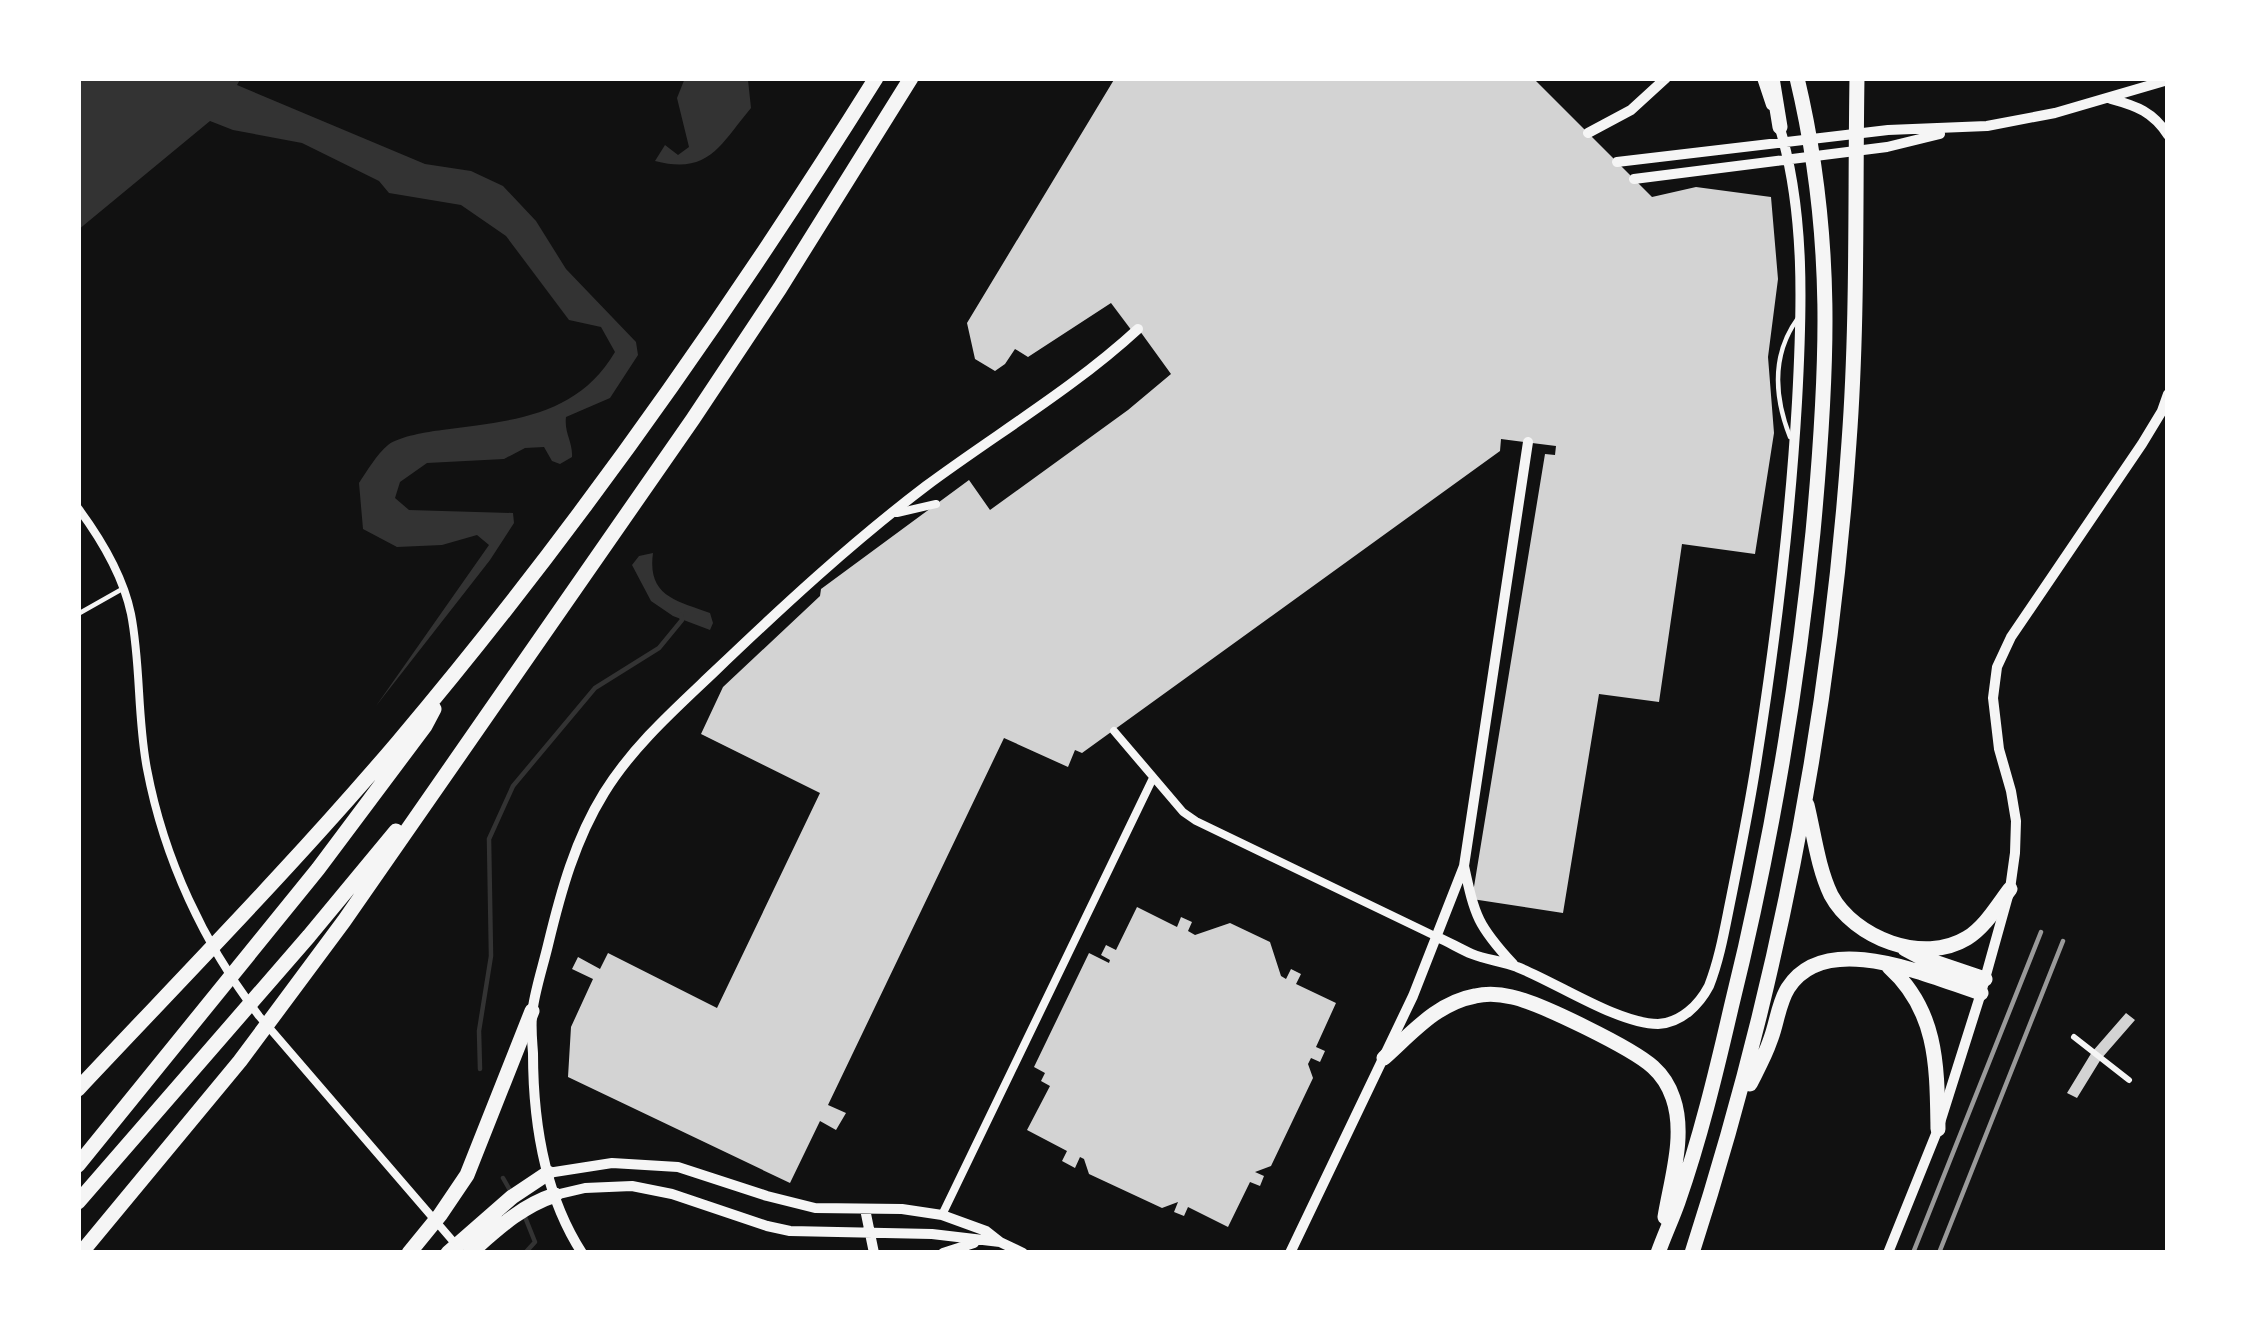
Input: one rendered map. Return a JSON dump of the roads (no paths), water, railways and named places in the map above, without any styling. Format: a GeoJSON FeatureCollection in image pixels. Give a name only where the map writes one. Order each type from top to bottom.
{"type":"FeatureCollection","features":[{"type":"Feature","properties":{"kind":"highway"},"geometry":{"type":"LineString","coordinates":[[78,1089],[359,787],[524,584],[673,383],[876,78]]}},
{"type":"Feature","properties":{"kind":"highway"},"geometry":{"type":"LineString","coordinates":[[81,1253],[281,1008],[693,419],[911,78]]}},
{"type":"Feature","properties":{"kind":"highway"},"geometry":{"type":"LineString","coordinates":[[1772,78],[1780,127]]}},
{"type":"Feature","properties":{"kind":"highway"},"geometry":{"type":"LineString","coordinates":[[1660,1248],[1705,1110],[1750,928],[1778,789],[1805,601],[1822,413],[1826,295],[1817,178],[1797,78]]}},
{"type":"Feature","properties":{"kind":"highway"},"geometry":{"type":"LineString","coordinates":[[1692,1253],[1766,988],[1805,800],[1833,616],[1849,447],[1858,78]]}},
{"type":"Feature","properties":{"kind":"highway"},"geometry":{"type":"LineString","coordinates":[[78,1165],[344,836],[425,726],[449,679]]}},
{"type":"Feature","properties":{"kind":"highway"},"geometry":{"type":"LineString","coordinates":[[78,1202],[433,792]]}},
{"type":"Feature","properties":{"kind":"highway"},"geometry":{"type":"LineString","coordinates":[[1805,800],[1825,878],[1839,907],[1867,933],[1983,986]]}},
{"type":"Feature","properties":{"kind":"highway"},"geometry":{"type":"LineString","coordinates":[[1897,944],[1932,947],[1964,940],[2009,890]]}},
{"type":"Feature","properties":{"kind":"highway"},"geometry":{"type":"LineString","coordinates":[[1731,1124],[1771,1040],[1786,991],[1809,968],[1854,958],[1983,986]]}},
{"type":"Feature","properties":{"kind":"highway"},"geometry":{"type":"LineString","coordinates":[[1886,965],[1915,997],[1931,1032],[1938,1129]]}},
{"type":"Feature","properties":{"kind":"highway"},"geometry":{"type":"LineString","coordinates":[[1384,1058],[1436,1011],[1484,994],[1527,1001],[1640,1057],[1666,1081],[1677,1111],[1678,1138],[1660,1248]]}},
{"type":"Feature","properties":{"kind":"highway"},"geometry":{"type":"LineString","coordinates":[[409,1253],[466,1175],[532,1011]]}},
{"type":"Feature","properties":{"kind":"highway"},"geometry":{"type":"LineString","coordinates":[[448,1253],[529,1196],[548,1173]]}},
{"type":"Feature","properties":{"kind":"highway"},"geometry":{"type":"LineString","coordinates":[[529,1196],[555,1195]]}},
{"type":"Feature","properties":{"kind":"highway"},"geometry":{"type":"LineString","coordinates":[[466,1253],[504,1214]]}},
{"type":"Feature","properties":{"kind":"street"},"geometry":{"type":"LineString","coordinates":[[1588,133],[1631,110],[1666,78]]}},
{"type":"Feature","properties":{"kind":"street"},"geometry":{"type":"LineString","coordinates":[[1114,730],[1183,812],[1474,955],[1515,966],[1617,1013],[1656,1024],[1684,1015],[1706,994],[1722,940],[1757,757],[1782,581],[1794,448],[1801,313],[1794,207],[1780,127],[1762,78]]}},
{"type":"Feature","properties":{"kind":"street"},"geometry":{"type":"LineString","coordinates":[[1634,179],[1887,147],[2032,118],[2166,80],[2168,95]]}},
{"type":"Feature","properties":{"kind":"street"},"geometry":{"type":"LineString","coordinates":[[2108,98],[2146,110],[2168,135]]}},
{"type":"Feature","properties":{"kind":"street"},"geometry":{"type":"LineString","coordinates":[[1617,162],[1888,130],[1961,129]]}},
{"type":"Feature","properties":{"kind":"street"},"geometry":{"type":"LineString","coordinates":[[582,1253],[555,1195],[533,1104],[532,1011],[568,868],[583,830],[617,773],[749,638],[891,514],[1123,343],[1142,334]]}},
{"type":"Feature","properties":{"kind":"street"},"geometry":{"type":"LineString","coordinates":[[1888,1253],[1938,1129],[2009,890],[2016,821],[1996,732],[1997,667],[2011,638],[2142,444],[2168,394]]}},
{"type":"Feature","properties":{"kind":"street"},"geometry":{"type":"LineString","coordinates":[[1290,1253],[1384,1058],[1464,866],[1528,442]]}},
{"type":"Feature","properties":{"kind":"street"},"geometry":{"type":"LineString","coordinates":[[891,514],[936,504]]}},
{"type":"Feature","properties":{"kind":"street"},"geometry":{"type":"LineString","coordinates":[[78,508],[103,544],[124,588],[147,772],[191,904],[232,979],[293,1058],[466,1253]]}},
{"type":"Feature","properties":{"kind":"street"},"geometry":{"type":"LineString","coordinates":[[942,1215],[1153,778]]}},
{"type":"Feature","properties":{"kind":"street"},"geometry":{"type":"LineString","coordinates":[[1464,866],[1483,930],[1515,966]]}},
{"type":"Feature","properties":{"kind":"street"},"geometry":{"type":"LineString","coordinates":[[2074,1037],[2129,1080]]}},
{"type":"Feature","properties":{"kind":"street"},"geometry":{"type":"LineString","coordinates":[[548,1173],[612,1163],[655,1164],[814,1208],[902,1209],[942,1215],[986,1231],[1023,1253]]}},
{"type":"Feature","properties":{"kind":"street"},"geometry":{"type":"LineString","coordinates":[[555,1195],[632,1186],[672,1193],[790,1231],[932,1234],[1000,1242]]}},
{"type":"Feature","properties":{"kind":"street"},"geometry":{"type":"LineString","coordinates":[[865,1209],[874,1253]]}},
{"type":"Feature","properties":{"kind":"street"},"geometry":{"type":"LineString","coordinates":[[943,1253],[980,1241]]}},
{"type":"Feature","properties":{"kind":"lane"},"geometry":{"type":"LineString","coordinates":[[1794,448],[1778,407],[1780,361],[1784,336],[1801,313]]}},
{"type":"Feature","properties":{"kind":"lane"},"geometry":{"type":"LineString","coordinates":[[1768,360],[1780,361]]}},
{"type":"Feature","properties":{"kind":"lane"},"geometry":{"type":"LineString","coordinates":[[78,614],[124,588]]}},
{"type":"Feature","properties":{"kind":"waterway"},"geometry":{"type":"LineString","coordinates":[[480,1069],[479,1031],[491,956],[489,839],[513,786],[595,688],[659,648],[682,620],[681,615]]}},
{"type":"Feature","properties":{"kind":"waterway"},"geometry":{"type":"LineString","coordinates":[[503,1178],[511,1192]]}},
{"type":"Feature","properties":{"kind":"waterway"},"geometry":{"type":"LineString","coordinates":[[525,1217],[535,1242],[525,1253]]}},
{"type":"Feature","properties":{"kind":"railway"},"geometry":{"type":"LineString","coordinates":[[1913,1253],[2041,932]]}},
{"type":"Feature","properties":{"kind":"railway"},"geometry":{"type":"LineString","coordinates":[[1939,1253],[2063,941]]}}]}
